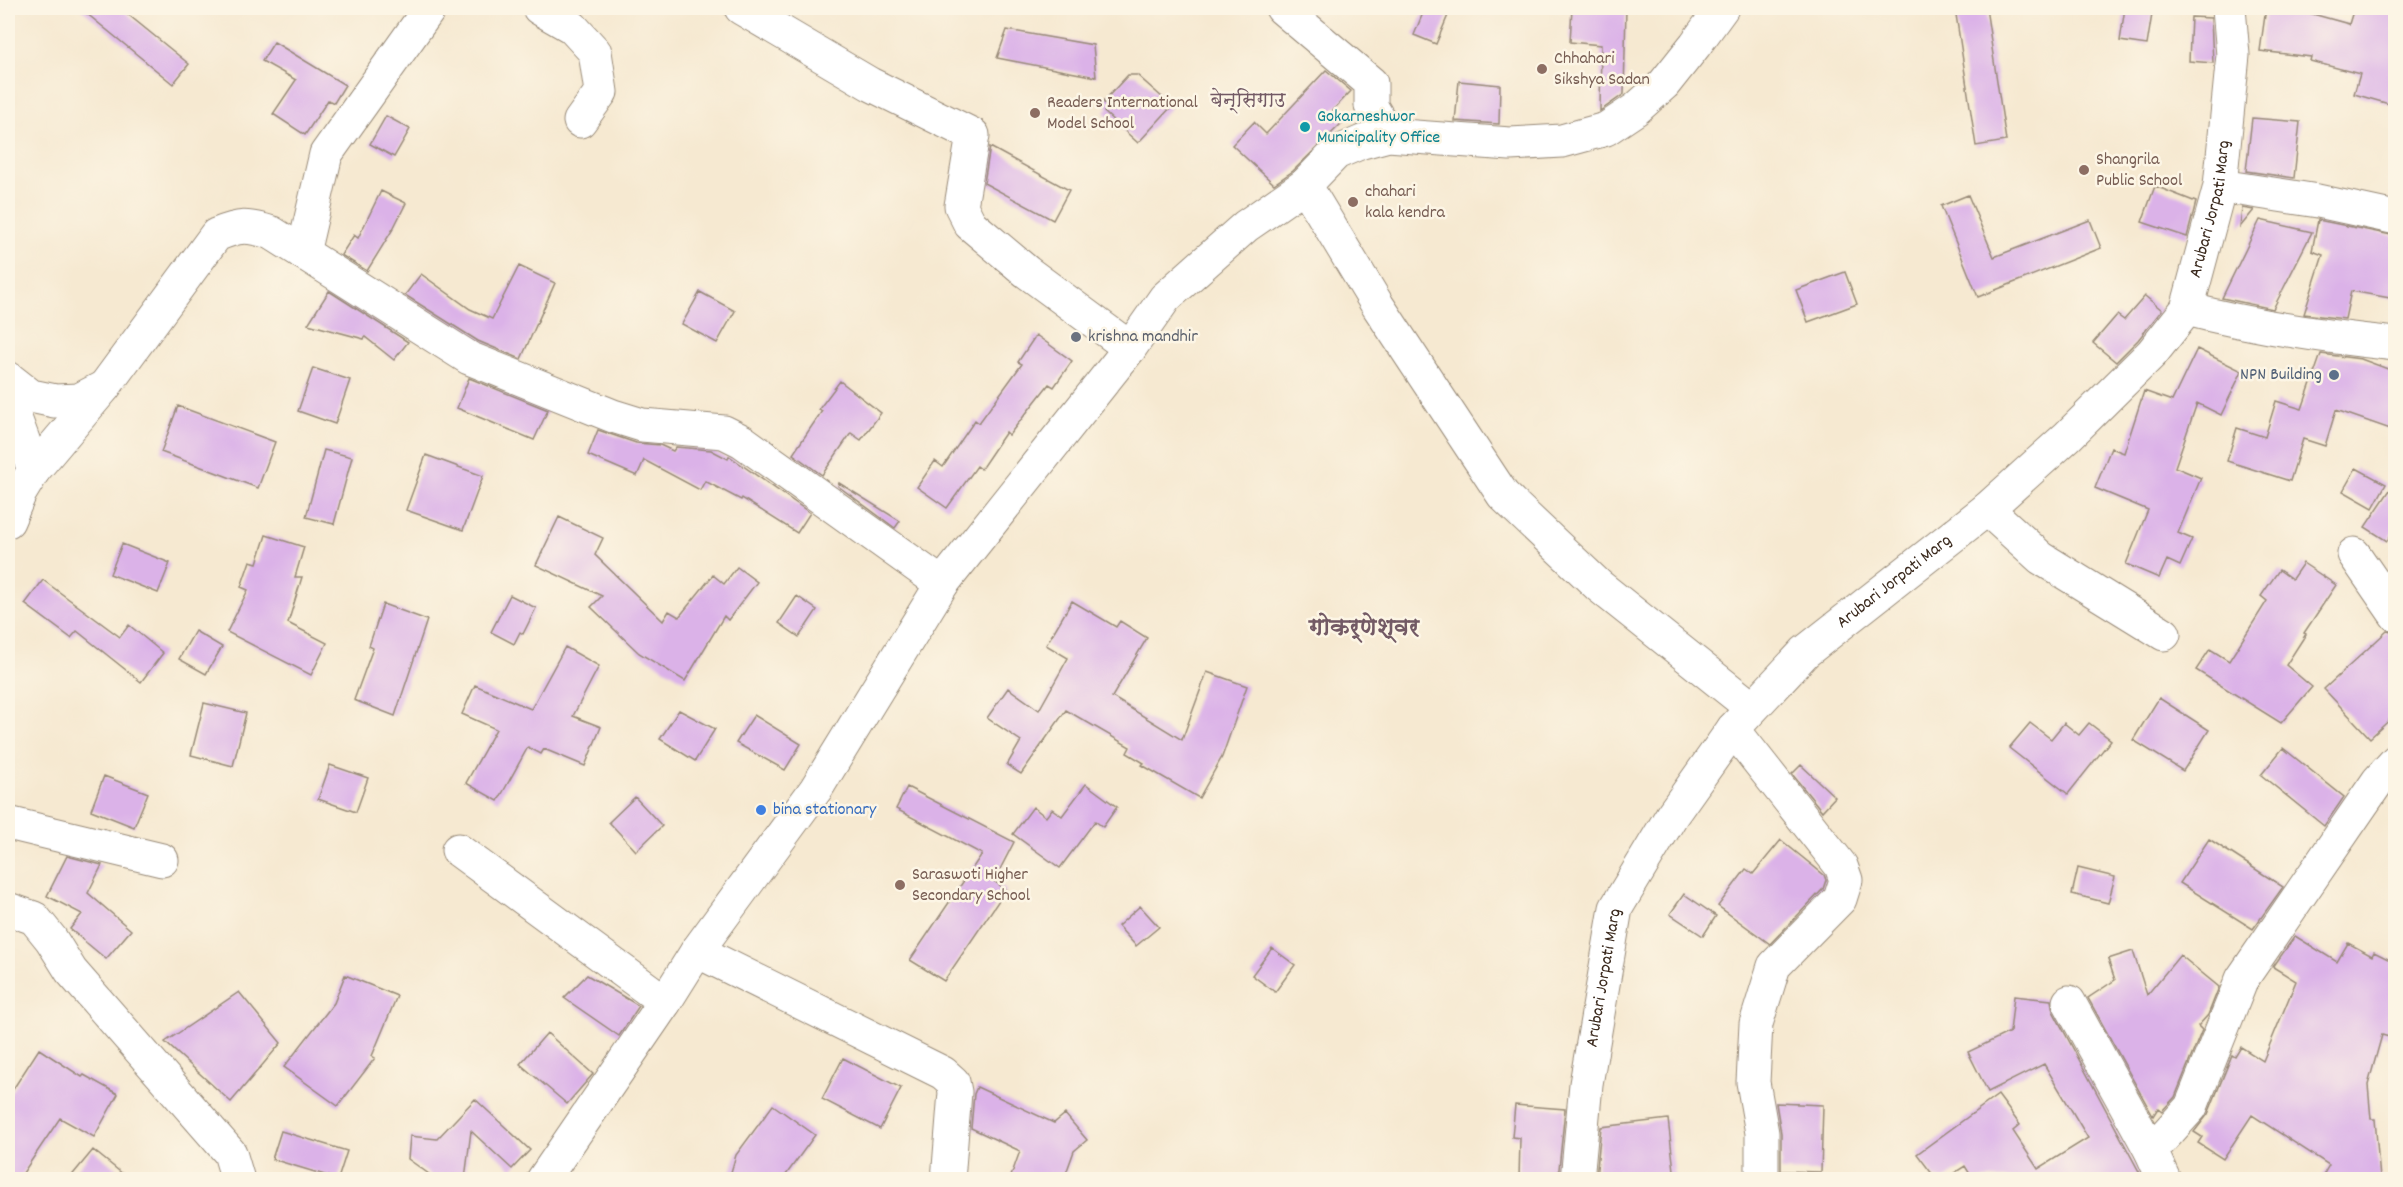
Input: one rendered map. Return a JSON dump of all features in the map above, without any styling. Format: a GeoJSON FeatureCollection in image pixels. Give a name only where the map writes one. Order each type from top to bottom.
{"type":"FeatureCollection","features":[{"type":"Feature","properties":{"kind":"street"},"geometry":{"type":"LineString","coordinates":[[303,253],[326,154],[430,8]]}},
{"type":"Feature","properties":{"kind":"street"},"geometry":{"type":"LineString","coordinates":[[539,8],[572,27],[596,52],[601,92],[580,121]]}},
{"type":"Feature","properties":{"kind":"street"},"geometry":{"type":"LineString","coordinates":[[741,8],[870,84],[973,135],[961,206],[970,224],[1027,272],[1130,348]]}},
{"type":"Feature","properties":{"kind":"street"},"geometry":{"type":"LineString","coordinates":[[1282,8],[1371,83],[1371,106],[1388,135]]}},
{"type":"Feature","properties":{"kind":"street"},"geometry":{"type":"LineString","coordinates":[[543,1179],[665,1002],[697,951],[816,789],[942,584],[1130,348],[1165,298],[1246,226],[1305,185],[1336,153],[1362,142],[1388,135],[1510,144],[1562,141],[1606,129],[1636,109],[1664,84],[1722,8]]}},
{"type":"Feature","properties":{"kind":"street","name":"Arubari Jorpati Marg"},"geometry":{"type":"LineString","coordinates":[[1577,1179],[1586,1084],[1616,908],[1672,815],[1743,718],[1806,652],[1987,509],[2068,436],[2152,353],[2187,309],[2220,186],[2233,56],[2229,8]]}},
{"type":"Feature","properties":{"kind":"street"},"geometry":{"type":"LineString","coordinates":[[1305,185],[1378,306],[1503,495],[1743,718],[1841,866],[1846,880],[1840,899],[1774,966],[1756,1024],[1753,1082],[1762,1133],[1762,1179]]}},
{"type":"Feature","properties":{"kind":"street"},"geometry":{"type":"LineString","coordinates":[[2220,186],[2318,201],[2396,218]]}},
{"type":"Feature","properties":{"kind":"street"},"geometry":{"type":"LineString","coordinates":[[17,494],[105,386],[216,235],[236,227],[250,226],[272,233],[469,358],[613,416],[642,425],[724,432],[742,441],[942,584]]}},
{"type":"Feature","properties":{"kind":"street"},"geometry":{"type":"LineString","coordinates":[[2187,309],[2221,318],[2353,340],[2396,344]]}},
{"type":"Feature","properties":{"kind":"street"},"geometry":{"type":"LineString","coordinates":[[8,378],[31,396],[55,401],[79,400],[105,386]]}},
{"type":"Feature","properties":{"kind":"street"},"geometry":{"type":"LineString","coordinates":[[8,399],[17,494]]}},
{"type":"Feature","properties":{"kind":"street"},"geometry":{"type":"LineString","coordinates":[[1987,509],[2041,558],[2164,634]]}},
{"type":"Feature","properties":{"kind":"street"},"geometry":{"type":"LineString","coordinates":[[2354,554],[2396,615]]}},
{"type":"Feature","properties":{"kind":"street"},"geometry":{"type":"LineString","coordinates":[[2158,1165],[2191,1107],[2242,979],[2378,781],[2396,760]]}},
{"type":"Feature","properties":{"kind":"street"},"geometry":{"type":"LineString","coordinates":[[8,823],[162,860]]}},
{"type":"Feature","properties":{"kind":"street"},"geometry":{"type":"LineString","coordinates":[[458,850],[665,1002]]}},
{"type":"Feature","properties":{"kind":"street"},"geometry":{"type":"LineString","coordinates":[[8,909],[34,918],[51,939],[71,971],[230,1153],[238,1179]]}},
{"type":"Feature","properties":{"kind":"street"},"geometry":{"type":"LineString","coordinates":[[697,951],[943,1073],[953,1082],[955,1092],[948,1179]]}},
{"type":"Feature","properties":{"kind":"street"},"geometry":{"type":"LineString","coordinates":[[2069,1002],[2158,1165]]}},
{"type":"Feature","properties":{"kind":"building"},"geometry":{"type":"Polygon","coordinates":[[[80,8],[120,8],[189,64],[173,84],[80,8]]]}},
{"type":"Feature","properties":{"kind":"building"},"geometry":{"type":"Polygon","coordinates":[[[1425,8],[1451,8],[1436,44],[1414,35],[1425,8]]]}},
{"type":"Feature","properties":{"kind":"building"},"geometry":{"type":"Polygon","coordinates":[[[1572,8],[1626,8],[1624,94],[1600,111],[1601,45],[1570,42],[1572,8]]]}},
{"type":"Feature","properties":{"kind":"building"},"geometry":{"type":"Polygon","coordinates":[[[1955,8],[1986,8],[2006,141],[1976,146],[1955,8]]]}},
{"type":"Feature","properties":{"kind":"building"},"geometry":{"type":"Polygon","coordinates":[[[2125,8],[2153,8],[2147,45],[2120,41],[2125,8]]]}},
{"type":"Feature","properties":{"kind":"building"},"geometry":{"type":"Polygon","coordinates":[[[2266,8],[2310,8],[2309,13],[2349,24],[2354,8],[2396,8],[2396,106],[2354,94],[2360,74],[2310,61],[2311,57],[2260,51],[2266,8]]]}},
{"type":"Feature","properties":{"kind":"building"},"geometry":{"type":"Polygon","coordinates":[[[2191,17],[2211,18],[2213,63],[2189,61],[2191,17]]]}},
{"type":"Feature","properties":{"kind":"building"},"geometry":{"type":"Polygon","coordinates":[[[1007,30],[1093,45],[1096,77],[997,58],[1007,30]]]}},
{"type":"Feature","properties":{"kind":"building"},"geometry":{"type":"Polygon","coordinates":[[[274,42],[345,85],[334,103],[328,100],[305,135],[273,114],[296,80],[262,61],[274,42]]]}},
{"type":"Feature","properties":{"kind":"building","name":"Gokarneshwor Municipality Office"},"geometry":{"type":"Polygon","coordinates":[[[1326,70],[1351,91],[1333,110],[1344,121],[1293,171],[1274,184],[1232,145],[1254,122],[1266,134],[1326,70]]]}},
{"type":"Feature","properties":{"kind":"building"},"geometry":{"type":"Polygon","coordinates":[[[1128,75],[1137,75],[1172,106],[1138,143],[1104,112],[1109,107],[1103,102],[1128,75]]]}},
{"type":"Feature","properties":{"kind":"building"},"geometry":{"type":"Polygon","coordinates":[[[1459,81],[1500,85],[1499,124],[1455,121],[1459,81]]]}},
{"type":"Feature","properties":{"kind":"building"},"geometry":{"type":"Polygon","coordinates":[[[386,116],[410,129],[394,157],[370,144],[386,116]]]}},
{"type":"Feature","properties":{"kind":"building"},"geometry":{"type":"Polygon","coordinates":[[[2252,118],[2300,122],[2294,178],[2246,171],[2252,118]]]}},
{"type":"Feature","properties":{"kind":"building"},"geometry":{"type":"Polygon","coordinates":[[[990,147],[1069,190],[1053,220],[984,183],[990,147]]]}},
{"type":"Feature","properties":{"kind":"building"},"geometry":{"type":"Polygon","coordinates":[[[2155,186],[2196,202],[2187,237],[2142,222],[2155,186]]]}},
{"type":"Feature","properties":{"kind":"building"},"geometry":{"type":"Polygon","coordinates":[[[381,191],[406,203],[367,271],[341,255],[354,235],[358,238],[381,191]]]}},
{"type":"Feature","properties":{"kind":"building"},"geometry":{"type":"Polygon","coordinates":[[[1968,195],[1994,257],[2090,220],[2101,248],[1978,297],[1941,206],[1968,195]]]}},
{"type":"Feature","properties":{"kind":"building"},"geometry":{"type":"Polygon","coordinates":[[[2242,208],[2254,210],[2240,227],[2242,208]]]}},
{"type":"Feature","properties":{"kind":"building"},"geometry":{"type":"Polygon","coordinates":[[[2260,220],[2312,232],[2273,309],[2222,298],[2260,220]]]}},
{"type":"Feature","properties":{"kind":"building"},"geometry":{"type":"Polygon","coordinates":[[[2318,220],[2396,236],[2396,299],[2351,291],[2345,319],[2304,314],[2323,255],[2312,251],[2318,220]]]}},
{"type":"Feature","properties":{"kind":"building"},"geometry":{"type":"Polygon","coordinates":[[[519,266],[555,283],[521,359],[478,341],[405,295],[421,274],[470,309],[492,319],[519,266]]]}},
{"type":"Feature","properties":{"kind":"building"},"geometry":{"type":"Polygon","coordinates":[[[1845,272],[1857,304],[1808,322],[1796,290],[1845,272]]]}},
{"type":"Feature","properties":{"kind":"building"},"geometry":{"type":"Polygon","coordinates":[[[329,291],[408,342],[394,360],[365,337],[364,339],[308,324],[329,291]]]}},
{"type":"Feature","properties":{"kind":"building"},"geometry":{"type":"Polygon","coordinates":[[[700,292],[735,311],[717,343],[682,324],[700,292]]]}},
{"type":"Feature","properties":{"kind":"building"},"geometry":{"type":"Polygon","coordinates":[[[2145,296],[2162,310],[2138,340],[2116,362],[2093,343],[2117,315],[2124,320],[2145,296]]]}},
{"type":"Feature","properties":{"kind":"building"},"geometry":{"type":"Polygon","coordinates":[[[1036,335],[1072,361],[1054,387],[1049,384],[1009,435],[1006,432],[981,469],[977,466],[947,508],[917,487],[935,461],[943,467],[975,420],[979,423],[1022,364],[1018,362],[1036,335]]]}},
{"type":"Feature","properties":{"kind":"building"},"geometry":{"type":"Polygon","coordinates":[[[2197,349],[2242,371],[2221,415],[2197,403],[2175,467],[2201,478],[2178,533],[2192,539],[2180,566],[2167,560],[2159,578],[2126,564],[2148,510],[2095,488],[2111,448],[2124,453],[2144,391],[2172,401],[2197,349]]]}},
{"type":"Feature","properties":{"kind":"building"},"geometry":{"type":"Polygon","coordinates":[[[2321,354],[2361,359],[2396,372],[2396,431],[2336,410],[2325,446],[2303,439],[2290,481],[2227,461],[2237,428],[2265,437],[2276,401],[2302,409],[2321,354]]]}},
{"type":"Feature","properties":{"kind":"building"},"geometry":{"type":"Polygon","coordinates":[[[313,368],[350,380],[335,424],[298,411],[313,368]]]}},
{"type":"Feature","properties":{"kind":"building"},"geometry":{"type":"Polygon","coordinates":[[[469,378],[548,410],[534,440],[457,408],[469,378]]]}},
{"type":"Feature","properties":{"kind":"building"},"geometry":{"type":"Polygon","coordinates":[[[840,381],[881,413],[861,440],[851,433],[822,475],[793,454],[822,411],[819,409],[840,381]]]}},
{"type":"Feature","properties":{"kind":"building"},"geometry":{"type":"Polygon","coordinates":[[[178,406],[275,442],[258,488],[161,452],[178,406]]]}},
{"type":"Feature","properties":{"kind":"building"},"geometry":{"type":"Polygon","coordinates":[[[598,430],[636,443],[660,445],[673,451],[676,447],[711,450],[728,459],[729,456],[810,513],[797,533],[742,498],[741,500],[705,481],[700,490],[644,460],[637,476],[588,455],[598,430]]]}},
{"type":"Feature","properties":{"kind":"building"},"geometry":{"type":"Polygon","coordinates":[[[324,450],[352,457],[334,524],[306,517],[324,450]]]}},
{"type":"Feature","properties":{"kind":"building"},"geometry":{"type":"Polygon","coordinates":[[[426,455],[483,476],[463,530],[406,510],[426,455]]]}},
{"type":"Feature","properties":{"kind":"building"},"geometry":{"type":"Polygon","coordinates":[[[2356,468],[2386,484],[2373,508],[2343,491],[2356,468]]]}},
{"type":"Feature","properties":{"kind":"building"},"geometry":{"type":"Polygon","coordinates":[[[2396,481],[2396,528],[2387,541],[2365,527],[2396,481]]]}},
{"type":"Feature","properties":{"kind":"building"},"geometry":{"type":"Polygon","coordinates":[[[839,483],[900,521],[895,528],[838,486],[839,483]]]}},
{"type":"Feature","properties":{"kind":"building"},"geometry":{"type":"Polygon","coordinates":[[[559,517],[603,538],[595,555],[663,621],[669,611],[679,617],[713,575],[724,584],[737,567],[757,582],[728,620],[724,616],[685,681],[639,653],[591,607],[602,596],[536,565],[559,517]]]}},
{"type":"Feature","properties":{"kind":"building"},"geometry":{"type":"Polygon","coordinates":[[[266,535],[304,547],[295,577],[302,577],[288,623],[327,643],[311,675],[227,632],[248,590],[241,587],[250,561],[257,563],[266,535]]]}},
{"type":"Feature","properties":{"kind":"building"},"geometry":{"type":"Polygon","coordinates":[[[122,544],[170,563],[158,593],[110,574],[122,544]]]}},
{"type":"Feature","properties":{"kind":"building"},"geometry":{"type":"Polygon","coordinates":[[[2303,563],[2336,585],[2286,665],[2312,687],[2281,723],[2196,670],[2210,649],[2229,661],[2267,601],[2261,596],[2279,570],[2292,579],[2303,563]]]}},
{"type":"Feature","properties":{"kind":"building"},"geometry":{"type":"Polygon","coordinates":[[[43,580],[120,637],[129,625],[163,653],[141,682],[77,631],[71,638],[25,604],[43,580]]]}},
{"type":"Feature","properties":{"kind":"building"},"geometry":{"type":"Polygon","coordinates":[[[510,595],[536,608],[523,634],[520,632],[514,644],[491,632],[510,595]]]}},
{"type":"Feature","properties":{"kind":"building"},"geometry":{"type":"Polygon","coordinates":[[[797,596],[817,610],[799,637],[779,623],[797,596]]]}},
{"type":"Feature","properties":{"kind":"building"},"geometry":{"type":"Polygon","coordinates":[[[1072,601],[1116,627],[1120,621],[1147,638],[1112,697],[1182,740],[1207,672],[1247,686],[1222,757],[1199,798],[1142,765],[1144,763],[1127,753],[1130,747],[1066,710],[1021,774],[1007,765],[1021,741],[987,718],[1008,688],[1039,710],[1068,658],[1046,645],[1072,601]]]}},
{"type":"Feature","properties":{"kind":"building"},"geometry":{"type":"Polygon","coordinates":[[[383,604],[427,620],[395,716],[354,700],[373,648],[369,646],[383,604]]]}},
{"type":"Feature","properties":{"kind":"building"},"geometry":{"type":"Polygon","coordinates":[[[195,631],[222,647],[206,674],[179,659],[195,631]]]}},
{"type":"Feature","properties":{"kind":"building"},"geometry":{"type":"Polygon","coordinates":[[[2387,631],[2396,633],[2396,714],[2370,738],[2324,689],[2387,631]]]}},
{"type":"Feature","properties":{"kind":"building"},"geometry":{"type":"Polygon","coordinates":[[[565,647],[599,666],[573,716],[601,727],[585,766],[544,749],[541,754],[528,747],[498,801],[466,783],[496,729],[462,714],[475,685],[531,709],[565,647]]]}},
{"type":"Feature","properties":{"kind":"building"},"geometry":{"type":"Polygon","coordinates":[[[2159,698],[2209,730],[2183,771],[2133,740],[2159,698]]]}},
{"type":"Feature","properties":{"kind":"building"},"geometry":{"type":"Polygon","coordinates":[[[204,703],[246,713],[233,766],[191,755],[204,703]]]}},
{"type":"Feature","properties":{"kind":"building"},"geometry":{"type":"Polygon","coordinates":[[[679,710],[715,729],[695,761],[660,739],[679,710]]]}},
{"type":"Feature","properties":{"kind":"building"},"geometry":{"type":"Polygon","coordinates":[[[754,715],[801,744],[785,770],[736,743],[754,715]]]}},
{"type":"Feature","properties":{"kind":"building"},"geometry":{"type":"Polygon","coordinates":[[[2030,723],[2051,739],[2064,723],[2079,735],[2089,723],[2111,740],[2068,794],[2009,748],[2030,723]]]}},
{"type":"Feature","properties":{"kind":"building"},"geometry":{"type":"Polygon","coordinates":[[[2283,748],[2344,797],[2324,826],[2261,775],[2283,748]]]}},
{"type":"Feature","properties":{"kind":"building"},"geometry":{"type":"Polygon","coordinates":[[[330,765],[368,778],[356,812],[318,799],[330,765]]]}},
{"type":"Feature","properties":{"kind":"building"},"geometry":{"type":"Polygon","coordinates":[[[1801,765],[1835,797],[1822,811],[1792,774],[1801,765]]]}},
{"type":"Feature","properties":{"kind":"building"},"geometry":{"type":"Polygon","coordinates":[[[104,776],[148,793],[134,827],[91,810],[104,776]]]}},
{"type":"Feature","properties":{"kind":"building"},"geometry":{"type":"Polygon","coordinates":[[[1086,784],[1117,807],[1103,827],[1095,821],[1060,868],[1013,834],[1033,807],[1046,817],[1052,809],[1062,816],[1086,784]]]}},
{"type":"Feature","properties":{"kind":"building"},"geometry":{"type":"Polygon","coordinates":[[[907,787],[1014,842],[994,881],[1006,890],[944,981],[910,960],[982,854],[896,809],[907,787]]]}},
{"type":"Feature","properties":{"kind":"building"},"geometry":{"type":"Polygon","coordinates":[[[635,797],[662,826],[636,851],[609,822],[635,797]]]}},
{"type":"Feature","properties":{"kind":"building"},"geometry":{"type":"Polygon","coordinates":[[[2209,839],[2283,887],[2253,929],[2180,883],[2209,839]]]}},
{"type":"Feature","properties":{"kind":"building"},"geometry":{"type":"Polygon","coordinates":[[[1781,840],[1824,875],[1826,880],[1823,889],[1770,944],[1718,906],[1746,869],[1753,874],[1781,840]]]}},
{"type":"Feature","properties":{"kind":"building"},"geometry":{"type":"Polygon","coordinates":[[[67,856],[102,865],[88,893],[131,930],[106,959],[70,929],[82,914],[47,896],[67,856]]]}},
{"type":"Feature","properties":{"kind":"building"},"geometry":{"type":"Polygon","coordinates":[[[2078,868],[2115,877],[2108,903],[2072,894],[2078,868]]]}},
{"type":"Feature","properties":{"kind":"building"},"geometry":{"type":"Polygon","coordinates":[[[1684,894],[1716,916],[1703,936],[1670,914],[1684,894]]]}},
{"type":"Feature","properties":{"kind":"building"},"geometry":{"type":"Polygon","coordinates":[[[1140,906],[1159,927],[1136,946],[1118,926],[1140,906]]]}},
{"type":"Feature","properties":{"kind":"building"},"geometry":{"type":"Polygon","coordinates":[[[2295,936],[2337,962],[2348,943],[2372,956],[2374,952],[2396,963],[2396,1039],[2382,1035],[2368,1085],[2371,1119],[2375,1119],[2380,1179],[2321,1179],[2329,1165],[2252,1115],[2223,1159],[2198,1143],[2202,1137],[2194,1132],[2208,1114],[2232,1055],[2235,1057],[2241,1047],[2263,1061],[2296,981],[2273,967],[2295,936]]]}},
{"type":"Feature","properties":{"kind":"building"},"geometry":{"type":"Polygon","coordinates":[[[1272,948],[1295,965],[1275,992],[1252,975],[1272,948]]]}},
{"type":"Feature","properties":{"kind":"building"},"geometry":{"type":"Polygon","coordinates":[[[2133,951],[2147,995],[2180,955],[2219,987],[2208,1015],[2198,1026],[2202,1030],[2175,1097],[2162,1111],[2158,1108],[2153,1116],[2088,998],[2115,980],[2108,959],[2133,951]]]}},
{"type":"Feature","properties":{"kind":"building"},"geometry":{"type":"Polygon","coordinates":[[[345,975],[397,996],[372,1056],[375,1058],[338,1106],[284,1067],[334,1003],[345,975]]]}},
{"type":"Feature","properties":{"kind":"building"},"geometry":{"type":"Polygon","coordinates":[[[587,975],[639,1006],[619,1036],[564,998],[587,975]]]}},
{"type":"Feature","properties":{"kind":"building"},"geometry":{"type":"Polygon","coordinates":[[[239,992],[281,1043],[231,1102],[165,1042],[239,992]]]}},
{"type":"Feature","properties":{"kind":"building"},"geometry":{"type":"Polygon","coordinates":[[[2014,996],[2051,1000],[2053,1011],[2143,1179],[1973,1179],[1965,1166],[1945,1179],[1936,1179],[1917,1154],[1998,1095],[2020,1125],[2013,1131],[2038,1169],[2088,1138],[2044,1064],[1988,1092],[1968,1052],[2010,1032],[2014,996]]]}},
{"type":"Feature","properties":{"kind":"building"},"geometry":{"type":"Polygon","coordinates":[[[547,1033],[593,1074],[567,1104],[520,1064],[547,1033]]]}},
{"type":"Feature","properties":{"kind":"building"},"geometry":{"type":"Polygon","coordinates":[[[39,1049],[82,1077],[84,1075],[118,1094],[94,1137],[60,1118],[19,1179],[8,1179],[8,1097],[39,1049]]]}},
{"type":"Feature","properties":{"kind":"building"},"geometry":{"type":"Polygon","coordinates":[[[843,1058],[901,1088],[880,1129],[822,1099],[843,1058]]]}},
{"type":"Feature","properties":{"kind":"building"},"geometry":{"type":"Polygon","coordinates":[[[977,1087],[1054,1123],[1065,1114],[1087,1140],[1074,1151],[1064,1179],[1010,1179],[1020,1151],[971,1128],[974,1094],[977,1087]]]}},
{"type":"Feature","properties":{"kind":"building"},"geometry":{"type":"Polygon","coordinates":[[[475,1099],[530,1150],[512,1169],[471,1131],[465,1179],[436,1179],[408,1159],[410,1136],[437,1139],[475,1099]]]}},
{"type":"Feature","properties":{"kind":"building"},"geometry":{"type":"Polygon","coordinates":[[[1776,1103],[1823,1105],[1821,1172],[1781,1171],[1781,1133],[1776,1103]]]}},
{"type":"Feature","properties":{"kind":"building"},"geometry":{"type":"Polygon","coordinates":[[[773,1105],[815,1135],[783,1179],[729,1179],[736,1155],[773,1105]]]}},
{"type":"Feature","properties":{"kind":"building"},"geometry":{"type":"Polygon","coordinates":[[[1515,1105],[1565,1109],[1558,1179],[1519,1179],[1520,1138],[1512,1137],[1515,1105]]]}},
{"type":"Feature","properties":{"kind":"building"},"geometry":{"type":"Polygon","coordinates":[[[1668,1119],[1675,1179],[1596,1179],[1601,1127],[1668,1119]]]}},
{"type":"Feature","properties":{"kind":"building"},"geometry":{"type":"Polygon","coordinates":[[[281,1131],[347,1151],[338,1179],[272,1159],[281,1131]]]}},
{"type":"Feature","properties":{"kind":"building"},"geometry":{"type":"Polygon","coordinates":[[[93,1150],[129,1179],[69,1179],[93,1150]]]}},
{"type":"Feature","properties":{"kind":"place","name":"Chhahari Sikshya Sadan"},"geometry":{"type":"Point","coordinates":[1542,69]}},
{"type":"Feature","properties":{"kind":"place","name":"Readers International Model School"},"geometry":{"type":"Point","coordinates":[1035,113]}},
{"type":"Feature","properties":{"kind":"place","name":"Gokarneshwor Municipality Office"},"geometry":{"type":"Point","coordinates":[1305,127]}},
{"type":"Feature","properties":{"kind":"place","name":"Shangrila Public School"},"geometry":{"type":"Point","coordinates":[2084,170]}},
{"type":"Feature","properties":{"kind":"place","name":"chahari kala kendra"},"geometry":{"type":"Point","coordinates":[1353,202]}},
{"type":"Feature","properties":{"kind":"place","name":"krishna mandhir"},"geometry":{"type":"Point","coordinates":[1076,337]}},
{"type":"Feature","properties":{"kind":"place","name":"NPN Building"},"geometry":{"type":"Point","coordinates":[2334,375]}},
{"type":"Feature","properties":{"kind":"place","name":"bina stationary"},"geometry":{"type":"Point","coordinates":[761,810]}},
{"type":"Feature","properties":{"kind":"place","name":"Saraswoti Higher Secondary School"},"geometry":{"type":"Point","coordinates":[900,885]}},
{"type":"Feature","properties":{"kind":"district","name":"बेन्सिगाउ"},"geometry":{"type":"Point","coordinates":[1248,102]}},
{"type":"Feature","properties":{"kind":"district","name":"गोकर्णेश्वर"},"geometry":{"type":"Point","coordinates":[1364,629]}}]}
